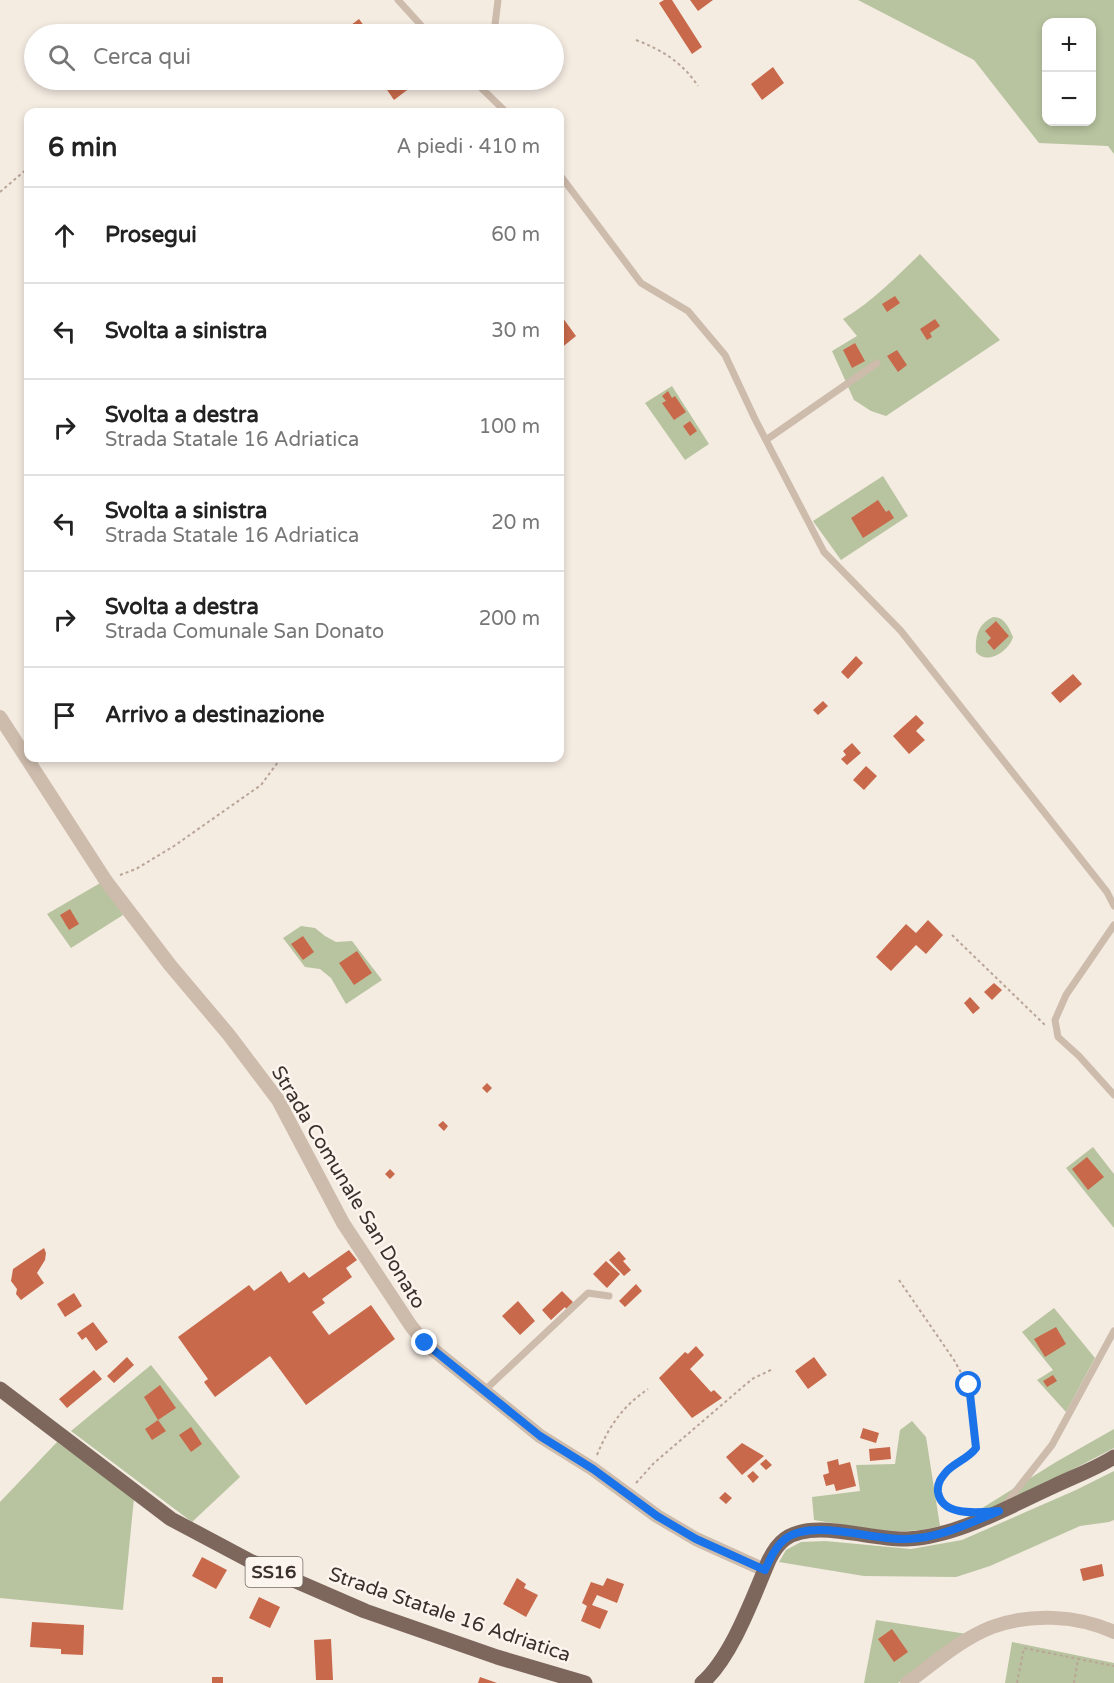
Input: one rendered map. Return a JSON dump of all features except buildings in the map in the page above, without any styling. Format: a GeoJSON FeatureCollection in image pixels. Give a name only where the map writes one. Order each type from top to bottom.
{"type":"FeatureCollection","features":[{"type":"Feature","properties":{"kind":"main road","name":"Strada Statale 16 Adriatica"},"geometry":{"type":"LineString","coordinates":[[0,1389],[171,1519],[252,1562],[365,1611],[497,1657],[585,1683]]}},
{"type":"Feature","properties":{"kind":"main road"},"geometry":{"type":"LineString","coordinates":[[702,1683],[721,1661],[775,1549],[785,1539],[797,1533],[813,1530],[906,1539],[934,1536],[999,1511],[1114,1457]]}},
{"type":"Feature","properties":{"kind":"street","name":"Strada Comunale San Donato"},"geometry":{"type":"LineString","coordinates":[[0,717],[24,754]]}},
{"type":"Feature","properties":{"kind":"street","name":"Strada Comunale San Donato"},"geometry":{"type":"LineString","coordinates":[[29,762],[106,881],[278,1100],[343,1223],[411,1326],[425,1343],[540,1436],[593,1469],[657,1516],[696,1539],[765,1570]]}},
{"type":"Feature","properties":{"kind":"street"},"geometry":{"type":"LineString","coordinates":[[907,1683],[965,1641],[991,1628],[1014,1622],[1040,1618],[1064,1618],[1085,1622],[1114,1632]]}},
{"type":"Feature","properties":{"kind":"lane"},"geometry":{"type":"LineString","coordinates":[[398,0],[420,24]]}},
{"type":"Feature","properties":{"kind":"lane"},"geometry":{"type":"LineString","coordinates":[[495,24],[498,0]]}},
{"type":"Feature","properties":{"kind":"lane"},"geometry":{"type":"LineString","coordinates":[[483,90],[502,108]]}},
{"type":"Feature","properties":{"kind":"lane"},"geometry":{"type":"LineString","coordinates":[[564,180],[641,283],[688,311],[725,355],[824,552],[901,631],[1107,892],[1114,906]]}},
{"type":"Feature","properties":{"kind":"lane"},"geometry":{"type":"LineString","coordinates":[[766,440],[877,363]]}},
{"type":"Feature","properties":{"kind":"lane"},"geometry":{"type":"LineString","coordinates":[[1114,925],[1066,995],[1055,1020],[1058,1037],[1079,1056],[1114,1095]]}},
{"type":"Feature","properties":{"kind":"lane"},"geometry":{"type":"LineString","coordinates":[[484,1391],[588,1293],[609,1296]]}},
{"type":"Feature","properties":{"kind":"lane"},"geometry":{"type":"LineString","coordinates":[[999,1511],[1052,1445],[1114,1331]]}},
{"type":"Feature","properties":{"kind":"path"},"geometry":{"type":"LineString","coordinates":[[636,40],[657,48],[672,58],[691,75],[698,86]]}},
{"type":"Feature","properties":{"kind":"path"},"geometry":{"type":"LineString","coordinates":[[0,192],[24,171]]}},
{"type":"Feature","properties":{"kind":"path"},"geometry":{"type":"LineString","coordinates":[[106,881],[136,869],[217,817],[261,785],[278,762]]}},
{"type":"Feature","properties":{"kind":"path"},"geometry":{"type":"LineString","coordinates":[[952,935],[1058,1037]]}},
{"type":"Feature","properties":{"kind":"path"},"geometry":{"type":"LineString","coordinates":[[899,1280],[969,1385],[976,1448],[972,1454],[949,1469],[938,1485],[939,1497],[945,1504],[954,1510],[963,1512]]}},
{"type":"Feature","properties":{"kind":"path"},"geometry":{"type":"LineString","coordinates":[[628,1495],[654,1463],[752,1378],[773,1369]]}},
{"type":"Feature","properties":{"kind":"path"},"geometry":{"type":"LineString","coordinates":[[593,1469],[601,1445],[619,1414],[648,1389]]}},
{"type":"Feature","properties":{"kind":"path"},"geometry":{"type":"LineString","coordinates":[[1017,1683],[1024,1648],[1114,1665]]}},
{"type":"Feature","properties":{"kind":"path"},"geometry":{"type":"LineString","coordinates":[[1074,1683],[1078,1659]]}},
{"type":"Feature","properties":{"kind":"green space"},"geometry":{"type":"Polygon","coordinates":[[[858,0],[1114,0],[1114,154],[1108,146],[1039,143],[974,60],[858,0]]]}},
{"type":"Feature","properties":{"kind":"green space"},"geometry":{"type":"Polygon","coordinates":[[[920,254],[1000,340],[886,416],[871,411],[854,400],[832,351],[857,336],[843,319],[874,297],[920,254]]]}},
{"type":"Feature","properties":{"kind":"green space"},"geometry":{"type":"Polygon","coordinates":[[[672,386],[709,444],[685,460],[645,403],[672,386]]]}},
{"type":"Feature","properties":{"kind":"green space"},"geometry":{"type":"Polygon","coordinates":[[[883,476],[908,516],[841,560],[813,521],[883,476]]]}},
{"type":"Feature","properties":{"kind":"green space"},"geometry":{"type":"Polygon","coordinates":[[[993,617],[1004,621],[1013,637],[1002,652],[986,658],[976,652],[976,641],[981,627],[993,617]]]}},
{"type":"Feature","properties":{"kind":"green space"},"geometry":{"type":"Polygon","coordinates":[[[102,882],[123,915],[71,948],[47,914],[102,882]]]}},
{"type":"Feature","properties":{"kind":"green space"},"geometry":{"type":"Polygon","coordinates":[[[301,926],[315,928],[336,942],[352,941],[382,980],[346,1004],[331,978],[320,969],[305,967],[283,938],[301,926]]]}},
{"type":"Feature","properties":{"kind":"green space"},"geometry":{"type":"Polygon","coordinates":[[[1093,1147],[1114,1174],[1114,1228],[1066,1168],[1093,1147]]]}},
{"type":"Feature","properties":{"kind":"green space"},"geometry":{"type":"Polygon","coordinates":[[[1054,1308],[1095,1358],[1066,1412],[1037,1380],[1053,1370],[1022,1332],[1054,1308]]]}},
{"type":"Feature","properties":{"kind":"green space"},"geometry":{"type":"Polygon","coordinates":[[[151,1365],[240,1477],[192,1522],[71,1431],[151,1365]]]}},
{"type":"Feature","properties":{"kind":"green space"},"geometry":{"type":"Polygon","coordinates":[[[912,1421],[926,1437],[940,1526],[893,1531],[814,1520],[812,1497],[860,1491],[856,1465],[895,1464],[900,1430],[912,1421]]]}},
{"type":"Feature","properties":{"kind":"green space"},"geometry":{"type":"Polygon","coordinates":[[[1114,1429],[1114,1448],[1009,1503],[971,1515],[1056,1462],[1114,1429]]]}},
{"type":"Feature","properties":{"kind":"green space"},"geometry":{"type":"Polygon","coordinates":[[[57,1442],[134,1498],[123,1610],[0,1598],[0,1502],[57,1442]]]}},
{"type":"Feature","properties":{"kind":"green space"},"geometry":{"type":"Polygon","coordinates":[[[1114,1471],[1114,1520],[1080,1526],[990,1566],[956,1577],[864,1576],[779,1562],[786,1550],[801,1542],[825,1541],[911,1549],[962,1540],[1114,1471]]]}},
{"type":"Feature","properties":{"kind":"green space"},"geometry":{"type":"Polygon","coordinates":[[[876,1620],[967,1634],[898,1683],[864,1683],[876,1620]]]}},
{"type":"Feature","properties":{"kind":"green space"},"geometry":{"type":"Polygon","coordinates":[[[1012,1642],[1114,1663],[1114,1683],[1005,1683],[1012,1642]]]}},
{"type":"Feature","properties":{"kind":"route"},"geometry":{"type":"LineString","coordinates":[[425,1343],[540,1436],[593,1469],[657,1516],[696,1539],[765,1570],[775,1549],[785,1539],[797,1533],[828,1530],[906,1539],[934,1536],[999,1511],[954,1510],[939,1497],[938,1485],[941,1479],[949,1469],[972,1454],[976,1448],[969,1385]]}}]}
